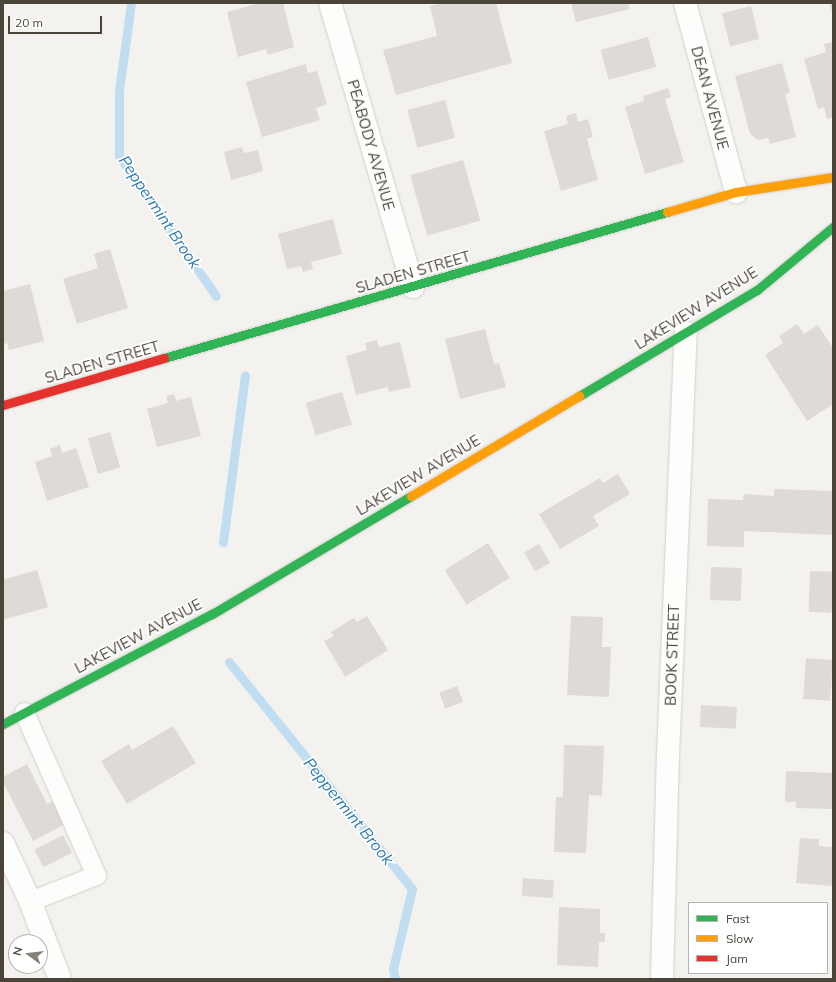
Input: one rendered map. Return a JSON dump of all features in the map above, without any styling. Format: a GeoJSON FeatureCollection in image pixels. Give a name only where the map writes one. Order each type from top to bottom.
{"type":"FeatureCollection","features":[{"type":"Feature","properties":{"kind":"main road","name":"SLADEN STREET"},"geometry":{"type":"LineString","coordinates":[[3,405],[736,192],[833,177]]}},
{"type":"Feature","properties":{"kind":"main road","name":"LAKEVIEW AVENUE"},"geometry":{"type":"LineString","coordinates":[[3,724],[212,614],[757,290],[833,227]]}},
{"type":"Feature","properties":{"kind":"street","name":"PEABODY AVENUE"},"geometry":{"type":"LineString","coordinates":[[330,3],[413,287]]}},
{"type":"Feature","properties":{"kind":"street","name":"DEAN AVENUE"},"geometry":{"type":"LineString","coordinates":[[685,3],[736,192]]}},
{"type":"Feature","properties":{"kind":"street","name":"BOOK STREET"},"geometry":{"type":"LineString","coordinates":[[662,979],[668,754],[686,332]]}},
{"type":"Feature","properties":{"kind":"street"},"geometry":{"type":"LineString","coordinates":[[3,843],[30,901],[60,979]]}},
{"type":"Feature","properties":{"kind":"lane"},"geometry":{"type":"LineString","coordinates":[[24,712],[96,875],[30,901]]}},
{"type":"Feature","properties":{"kind":"building"},"geometry":{"type":"Polygon","coordinates":[[[260,3],[283,3],[294,47],[268,55],[266,49],[238,57],[227,12],[260,3]]]}},
{"type":"Feature","properties":{"kind":"building"},"geometry":{"type":"Polygon","coordinates":[[[442,3],[496,3],[512,63],[396,95],[383,50],[437,36],[430,6],[442,3]]]}},
{"type":"Feature","properties":{"kind":"building"},"geometry":{"type":"Polygon","coordinates":[[[571,3],[628,3],[630,9],[576,22],[571,3]]]}},
{"type":"Feature","properties":{"kind":"building"},"geometry":{"type":"Polygon","coordinates":[[[829,3],[833,3],[833,15],[829,3]]]}},
{"type":"Feature","properties":{"kind":"building"},"geometry":{"type":"Polygon","coordinates":[[[751,6],[759,39],[730,46],[722,13],[751,6]]]}},
{"type":"Feature","properties":{"kind":"building"},"geometry":{"type":"Polygon","coordinates":[[[648,37],[656,67],[609,80],[601,50],[648,37]]]}},
{"type":"Feature","properties":{"kind":"building"},"geometry":{"type":"Polygon","coordinates":[[[833,42],[833,117],[827,119],[824,107],[818,109],[804,59],[826,52],[824,44],[833,42]]]}},
{"type":"Feature","properties":{"kind":"building"},"geometry":{"type":"Polygon","coordinates":[[[782,63],[790,92],[785,94],[796,137],[770,144],[768,138],[758,140],[750,134],[735,76],[782,63]]]}},
{"type":"Feature","properties":{"kind":"building"},"geometry":{"type":"Polygon","coordinates":[[[306,64],[308,73],[317,71],[327,104],[316,108],[320,120],[262,137],[246,82],[306,64]]]}},
{"type":"Feature","properties":{"kind":"building"},"geometry":{"type":"Polygon","coordinates":[[[668,88],[671,97],[665,99],[684,162],[645,174],[625,107],[644,101],[643,96],[668,88]]]}},
{"type":"Feature","properties":{"kind":"building"},"geometry":{"type":"Polygon","coordinates":[[[445,100],[455,138],[417,148],[407,110],[445,100]]]}},
{"type":"Feature","properties":{"kind":"building"},"geometry":{"type":"Polygon","coordinates":[[[576,113],[578,122],[588,119],[593,137],[587,139],[598,180],[561,191],[544,131],[568,124],[566,116],[576,113]]]}},
{"type":"Feature","properties":{"kind":"building"},"geometry":{"type":"Polygon","coordinates":[[[242,147],[244,153],[258,150],[263,171],[231,180],[224,152],[242,147]]]}},
{"type":"Feature","properties":{"kind":"building"},"geometry":{"type":"Polygon","coordinates":[[[463,160],[480,221],[427,236],[410,175],[463,160]]]}},
{"type":"Feature","properties":{"kind":"building"},"geometry":{"type":"Polygon","coordinates":[[[333,219],[342,254],[311,262],[313,269],[303,272],[301,266],[287,269],[278,234],[333,219]]]}},
{"type":"Feature","properties":{"kind":"building"},"geometry":{"type":"Polygon","coordinates":[[[110,249],[128,308],[77,324],[63,279],[98,268],[94,254],[110,249]]]}},
{"type":"Feature","properties":{"kind":"building"},"geometry":{"type":"Polygon","coordinates":[[[30,284],[44,341],[9,350],[7,343],[3,344],[3,291],[30,284]]]}},
{"type":"Feature","properties":{"kind":"building"},"geometry":{"type":"Polygon","coordinates":[[[797,324],[804,334],[818,325],[833,348],[833,404],[807,421],[765,355],[783,343],[779,336],[797,324]]]}},
{"type":"Feature","properties":{"kind":"building"},"geometry":{"type":"Polygon","coordinates":[[[485,329],[494,364],[499,363],[506,387],[460,399],[445,339],[485,329]]]}},
{"type":"Feature","properties":{"kind":"building"},"geometry":{"type":"Polygon","coordinates":[[[377,340],[379,347],[400,342],[411,387],[389,392],[388,387],[356,395],[346,356],[367,350],[365,343],[377,340]]]}},
{"type":"Feature","properties":{"kind":"building"},"geometry":{"type":"Polygon","coordinates":[[[342,392],[352,425],[316,436],[306,403],[342,392]]]}},
{"type":"Feature","properties":{"kind":"building"},"geometry":{"type":"Polygon","coordinates":[[[174,394],[176,401],[191,397],[201,436],[157,447],[147,409],[168,403],[166,396],[174,394]]]}},
{"type":"Feature","properties":{"kind":"building"},"geometry":{"type":"Polygon","coordinates":[[[110,432],[120,468],[98,474],[88,438],[110,432]]]}},
{"type":"Feature","properties":{"kind":"building"},"geometry":{"type":"Polygon","coordinates":[[[60,445],[62,453],[76,448],[89,487],[47,501],[35,462],[52,456],[50,449],[60,445]]]}},
{"type":"Feature","properties":{"kind":"building"},"geometry":{"type":"Polygon","coordinates":[[[618,474],[630,494],[593,516],[599,526],[560,549],[539,514],[600,478],[603,483],[618,474]]]}},
{"type":"Feature","properties":{"kind":"building"},"geometry":{"type":"Polygon","coordinates":[[[774,489],[833,491],[833,535],[744,531],[744,547],[707,546],[708,499],[743,500],[744,494],[774,496],[774,489]]]}},
{"type":"Feature","properties":{"kind":"building"},"geometry":{"type":"Polygon","coordinates":[[[488,543],[510,578],[466,605],[445,570],[488,543]]]}},
{"type":"Feature","properties":{"kind":"building"},"geometry":{"type":"Polygon","coordinates":[[[539,544],[550,563],[535,572],[524,552],[539,544]]]}},
{"type":"Feature","properties":{"kind":"building"},"geometry":{"type":"Polygon","coordinates":[[[711,567],[742,568],[741,601],[710,600],[711,567]]]}},
{"type":"Feature","properties":{"kind":"building"},"geometry":{"type":"Polygon","coordinates":[[[37,570],[48,607],[3,620],[3,573],[5,579],[37,570]]]}},
{"type":"Feature","properties":{"kind":"building"},"geometry":{"type":"Polygon","coordinates":[[[810,571],[833,572],[832,613],[809,612],[810,571]]]}},
{"type":"Feature","properties":{"kind":"building"},"geometry":{"type":"Polygon","coordinates":[[[367,616],[388,650],[345,677],[324,641],[334,636],[331,632],[354,618],[357,622],[367,616]]]}},
{"type":"Feature","properties":{"kind":"building"},"geometry":{"type":"Polygon","coordinates":[[[571,616],[603,617],[602,647],[611,647],[609,697],[567,695],[571,616]]]}},
{"type":"Feature","properties":{"kind":"building"},"geometry":{"type":"Polygon","coordinates":[[[806,658],[833,660],[830,701],[803,699],[806,658]]]}},
{"type":"Feature","properties":{"kind":"building"},"geometry":{"type":"Polygon","coordinates":[[[457,686],[463,702],[445,709],[439,693],[457,686]]]}},
{"type":"Feature","properties":{"kind":"building"},"geometry":{"type":"Polygon","coordinates":[[[701,705],[737,707],[736,729],[700,727],[701,705]]]}},
{"type":"Feature","properties":{"kind":"building"},"geometry":{"type":"Polygon","coordinates":[[[173,726],[196,763],[127,804],[101,761],[129,744],[132,750],[173,726]]]}},
{"type":"Feature","properties":{"kind":"building"},"geometry":{"type":"Polygon","coordinates":[[[564,745],[604,746],[602,796],[589,795],[586,853],[554,852],[556,797],[563,797],[564,745]]]}},
{"type":"Feature","properties":{"kind":"building"},"geometry":{"type":"Polygon","coordinates":[[[27,764],[47,804],[53,801],[65,824],[33,841],[3,782],[3,777],[27,764]]]}},
{"type":"Feature","properties":{"kind":"building"},"geometry":{"type":"Polygon","coordinates":[[[786,771],[833,773],[833,809],[796,808],[796,802],[785,802],[786,771]]]}},
{"type":"Feature","properties":{"kind":"building"},"geometry":{"type":"Polygon","coordinates":[[[63,835],[72,853],[44,867],[34,850],[63,835]]]}},
{"type":"Feature","properties":{"kind":"building"},"geometry":{"type":"Polygon","coordinates":[[[800,838],[819,839],[819,846],[833,847],[833,886],[796,883],[800,838]]]}},
{"type":"Feature","properties":{"kind":"building"},"geometry":{"type":"Polygon","coordinates":[[[523,878],[554,880],[553,898],[522,896],[523,878]]]}},
{"type":"Feature","properties":{"kind":"building"},"geometry":{"type":"Polygon","coordinates":[[[559,907],[600,909],[600,933],[605,933],[605,942],[599,942],[598,967],[557,965],[559,907]]]}},
{"type":"Feature","properties":{"kind":"waterway","name":"Peppermint Brook"},"geometry":{"type":"LineString","coordinates":[[131,3],[119,91],[119,156],[216,296]]}},
{"type":"Feature","properties":{"kind":"waterway","name":"Peppermint Brook"},"geometry":{"type":"LineString","coordinates":[[223,542],[245,375]]}},
{"type":"Feature","properties":{"kind":"waterway","name":"Peppermint Brook"},"geometry":{"type":"LineString","coordinates":[[229,662],[412,889],[393,969],[395,979]]}},
{"type":"Feature","properties":{"kind":"traffic: fast"},"geometry":{"type":"LineString","coordinates":[[164,358],[667,212]]}},
{"type":"Feature","properties":{"kind":"traffic: fast"},"geometry":{"type":"LineString","coordinates":[[579,396],[757,290],[833,227]]}},
{"type":"Feature","properties":{"kind":"traffic: fast"},"geometry":{"type":"LineString","coordinates":[[3,724],[212,614],[411,496]]}},
{"type":"Feature","properties":{"kind":"traffic: slow"},"geometry":{"type":"LineString","coordinates":[[667,212],[736,192],[833,177]]}},
{"type":"Feature","properties":{"kind":"traffic: slow"},"geometry":{"type":"LineString","coordinates":[[411,496],[579,396]]}},
{"type":"Feature","properties":{"kind":"traffic: jam"},"geometry":{"type":"LineString","coordinates":[[3,405],[164,358]]}}]}
